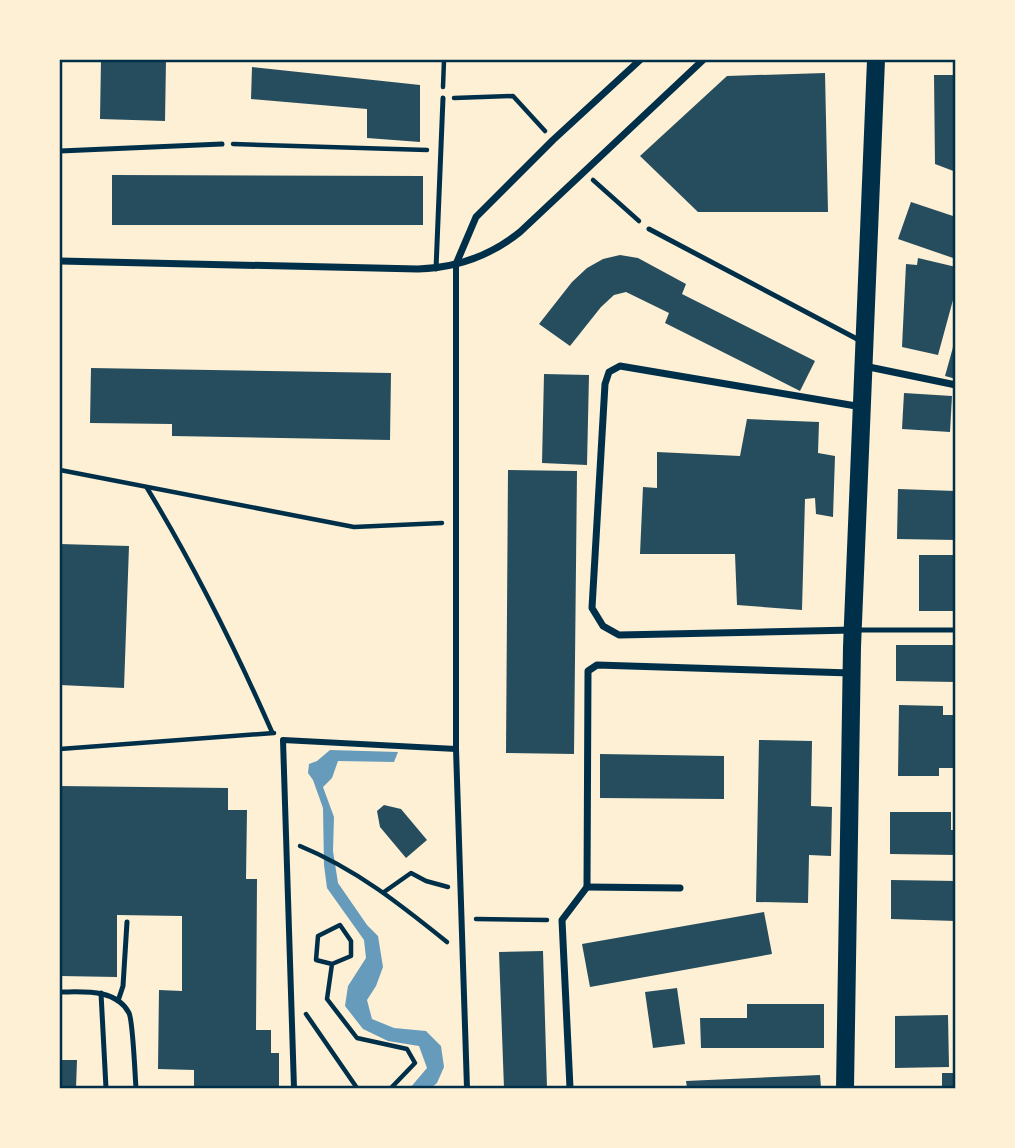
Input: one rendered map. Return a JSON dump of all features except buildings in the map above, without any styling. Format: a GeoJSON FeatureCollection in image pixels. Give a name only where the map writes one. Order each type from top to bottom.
{"type":"FeatureCollection","features":[{"type":"Feature","properties":{"kind":"main road"},"geometry":{"type":"LineString","coordinates":[[845,1088],[851,673],[876,60]]}},
{"type":"Feature","properties":{"kind":"street"},"geometry":{"type":"LineString","coordinates":[[467,1088],[456,749],[456,264],[476,217],[553,140],[640,60]]}},
{"type":"Feature","properties":{"kind":"street"},"geometry":{"type":"LineString","coordinates":[[60,261],[436,269],[478,259],[520,232],[704,60]]}},
{"type":"Feature","properties":{"kind":"street"},"geometry":{"type":"LineString","coordinates":[[853,630],[619,635],[603,626],[592,608],[605,384],[609,372],[620,366],[863,408]]}},
{"type":"Feature","properties":{"kind":"street"},"geometry":{"type":"LineString","coordinates":[[864,366],[956,385]]}},
{"type":"Feature","properties":{"kind":"street"},"geometry":{"type":"LineString","coordinates":[[570,1088],[562,920],[587,887],[587,675],[592,667],[851,673]]}},
{"type":"Feature","properties":{"kind":"street"},"geometry":{"type":"LineString","coordinates":[[293,1088],[283,740],[456,749]]}},
{"type":"Feature","properties":{"kind":"street"},"geometry":{"type":"LineString","coordinates":[[587,887],[680,888]]}},
{"type":"Feature","properties":{"kind":"lane"},"geometry":{"type":"LineString","coordinates":[[436,269],[443,98]]}},
{"type":"Feature","properties":{"kind":"lane"},"geometry":{"type":"LineString","coordinates":[[60,151],[222,144]]}},
{"type":"Feature","properties":{"kind":"lane"},"geometry":{"type":"LineString","coordinates":[[649,229],[865,343]]}},
{"type":"Feature","properties":{"kind":"lane"},"geometry":{"type":"LineString","coordinates":[[853,630],[956,631]]}},
{"type":"Feature","properties":{"kind":"lane"},"geometry":{"type":"LineString","coordinates":[[118,1001],[123,986],[127,922]]}},
{"type":"Feature","properties":{"kind":"lane"},"geometry":{"type":"LineString","coordinates":[[60,992],[101,993],[118,1001],[130,1013],[136,1088]]}},
{"type":"Feature","properties":{"kind":"lane"},"geometry":{"type":"LineString","coordinates":[[101,993],[106,1088]]}},
{"type":"Feature","properties":{"kind":"path"},"geometry":{"type":"LineString","coordinates":[[443,98],[444,60]]}},
{"type":"Feature","properties":{"kind":"path"},"geometry":{"type":"LineString","coordinates":[[222,144],[440,150]]}},
{"type":"Feature","properties":{"kind":"path"},"geometry":{"type":"LineString","coordinates":[[60,470],[354,527],[457,522]]}},
{"type":"Feature","properties":{"kind":"path"},"geometry":{"type":"LineString","coordinates":[[147,488],[195,571],[272,732],[283,740]]}},
{"type":"Feature","properties":{"kind":"path"},"geometry":{"type":"LineString","coordinates":[[60,749],[272,732]]}},
{"type":"Feature","properties":{"kind":"path"},"geometry":{"type":"LineString","coordinates":[[314,852],[384,892],[451,946],[464,951]]}},
{"type":"Feature","properties":{"kind":"path"},"geometry":{"type":"LineString","coordinates":[[384,892],[411,873],[426,881],[460,890]]}},
{"type":"Feature","properties":{"kind":"path"},"geometry":{"type":"LineString","coordinates":[[462,919],[562,920]]}},
{"type":"Feature","properties":{"kind":"path"},"geometry":{"type":"LineString","coordinates":[[340,925],[351,941],[351,956],[332,964],[316,960],[318,936],[340,925]]}},
{"type":"Feature","properties":{"kind":"path"},"geometry":{"type":"LineString","coordinates":[[332,964],[327,999],[357,1038],[407,1048],[415,1063],[391,1088]]}},
{"type":"Feature","properties":{"kind":"path"},"geometry":{"type":"LineString","coordinates":[[291,995],[357,1088]]}},
{"type":"Feature","properties":{"kind":"water"},"geometry":{"type":"Polygon","coordinates":[[[330,750],[398,752],[394,762],[338,761],[332,778],[323,787],[334,817],[333,851],[338,883],[367,925],[378,936],[383,967],[367,1000],[372,1019],[394,1028],[426,1031],[441,1046],[444,1067],[437,1083],[431,1088],[410,1088],[427,1068],[419,1046],[388,1041],[363,1029],[345,1006],[348,986],[366,958],[364,940],[327,888],[323,808],[308,773],[309,764],[330,750]]]}}]}
